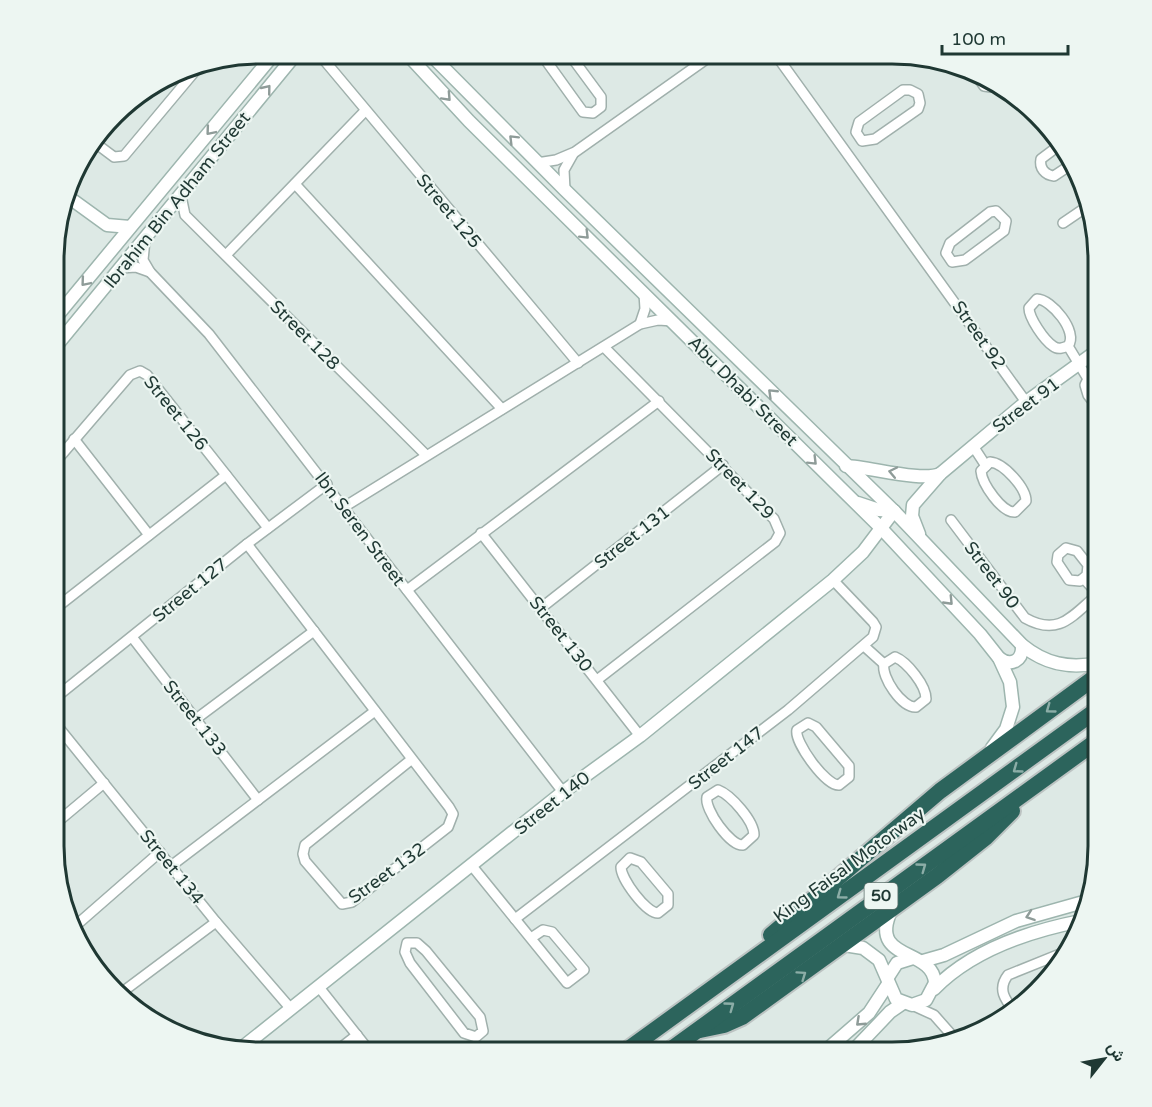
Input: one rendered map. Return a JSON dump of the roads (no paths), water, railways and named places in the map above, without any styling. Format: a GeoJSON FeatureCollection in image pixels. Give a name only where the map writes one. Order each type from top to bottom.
{"type":"FeatureCollection","features":[{"type":"Feature","properties":{"kind":"highway"},"geometry":{"type":"LineString","coordinates":[[729,975],[830,882],[988,754],[1087,683]]}},
{"type":"Feature","properties":{"kind":"highway","name":"King Faisal Motorway"},"geometry":{"type":"LineString","coordinates":[[637,1042],[1087,717]]}},
{"type":"Feature","properties":{"kind":"highway","name":"50"},"geometry":{"type":"LineString","coordinates":[[680,1042],[1087,748]]}},
{"type":"Feature","properties":{"kind":"highway"},"geometry":{"type":"LineString","coordinates":[[696,1030],[724,1025],[742,1017],[891,911],[985,838],[1029,789]]}},
{"type":"Feature","properties":{"kind":"street","name":"Ibrahim Bin Adham Street"},"geometry":{"type":"LineString","coordinates":[[64,307],[266,64]]}},
{"type":"Feature","properties":{"kind":"street","name":"Ibrahim Bin Adham Street"},"geometry":{"type":"LineString","coordinates":[[64,336],[290,64]]}},
{"type":"Feature","properties":{"kind":"street","name":"Street 125"},"geometry":{"type":"LineString","coordinates":[[325,64],[578,363]]}},
{"type":"Feature","properties":{"kind":"street","name":"Abu Dhabi Street"},"geometry":{"type":"LineString","coordinates":[[416,64],[469,121],[880,527],[980,634],[999,658],[1010,682],[1013,708],[1006,729],[988,754]]}},
{"type":"Feature","properties":{"kind":"street","name":"Abu Dhabi Street"},"geometry":{"type":"LineString","coordinates":[[440,64],[537,163],[894,512],[1022,645],[1035,655],[1059,665],[1087,666]]}},
{"type":"Feature","properties":{"kind":"street"},"geometry":{"type":"LineString","coordinates":[[549,64],[583,111],[589,114],[598,111],[602,97],[577,64]]}},
{"type":"Feature","properties":{"kind":"street"},"geometry":{"type":"LineString","coordinates":[[537,163],[556,160],[575,152],[698,65]]}},
{"type":"Feature","properties":{"kind":"street","name":"Street 92"},"geometry":{"type":"LineString","coordinates":[[784,65],[1026,402]]}},
{"type":"Feature","properties":{"kind":"street"},"geometry":{"type":"LineString","coordinates":[[100,147],[114,157],[124,156],[190,77]]}},
{"type":"Feature","properties":{"kind":"street"},"geometry":{"type":"LineString","coordinates":[[903,90],[910,90],[918,94],[920,103],[918,109],[869,142],[858,136],[856,129],[860,122],[903,90]]}},
{"type":"Feature","properties":{"kind":"street"},"geometry":{"type":"LineString","coordinates":[[469,121],[469,112],[481,106]]}},
{"type":"Feature","properties":{"kind":"street"},"geometry":{"type":"LineString","coordinates":[[226,255],[365,111]]}},
{"type":"Feature","properties":{"kind":"street"},"geometry":{"type":"LineString","coordinates":[[598,111],[610,128]]}},
{"type":"Feature","properties":{"kind":"street"},"geometry":{"type":"LineString","coordinates":[[844,148],[858,136]]}},
{"type":"Feature","properties":{"kind":"street"},"geometry":{"type":"LineString","coordinates":[[1053,150],[1041,159],[1043,170],[1054,176],[1065,169]]}},
{"type":"Feature","properties":{"kind":"street"},"geometry":{"type":"LineString","coordinates":[[565,190],[564,170],[575,152]]}},
{"type":"Feature","properties":{"kind":"street"},"geometry":{"type":"LineString","coordinates":[[295,184],[502,409]]}},
{"type":"Feature","properties":{"kind":"street"},"geometry":{"type":"LineString","coordinates":[[164,216],[176,213],[185,215],[181,196]]}},
{"type":"Feature","properties":{"kind":"street"},"geometry":{"type":"LineString","coordinates":[[74,201],[107,225],[130,227]]}},
{"type":"Feature","properties":{"kind":"street"},"geometry":{"type":"LineString","coordinates":[[996,211],[1004,216],[1007,225],[1004,231],[973,254],[959,263],[948,257],[946,250],[950,243],[990,212],[996,211]]}},
{"type":"Feature","properties":{"kind":"street"},"geometry":{"type":"LineString","coordinates":[[1063,223],[1081,211]]}},
{"type":"Feature","properties":{"kind":"street","name":"Street 128"},"geometry":{"type":"LineString","coordinates":[[185,215],[426,455]]}},
{"type":"Feature","properties":{"kind":"street"},"geometry":{"type":"LineString","coordinates":[[107,225],[110,252]]}},
{"type":"Feature","properties":{"kind":"street"},"geometry":{"type":"LineString","coordinates":[[145,240],[143,260],[150,272]]}},
{"type":"Feature","properties":{"kind":"street"},"geometry":{"type":"LineString","coordinates":[[932,268],[948,257]]}},
{"type":"Feature","properties":{"kind":"street"},"geometry":{"type":"LineString","coordinates":[[121,268],[136,267],[150,272]]}},
{"type":"Feature","properties":{"kind":"street","name":"Ibn Seren Street"},"geometry":{"type":"LineString","coordinates":[[150,272],[209,334],[563,792]]}},
{"type":"Feature","properties":{"kind":"street"},"geometry":{"type":"LineString","coordinates":[[640,324],[645,309],[644,293]]}},
{"type":"Feature","properties":{"kind":"street","name":"Street 91"},"geometry":{"type":"LineString","coordinates":[[1044,299],[1054,309],[1071,332],[1072,338],[1068,346],[1059,349],[1053,346],[1029,312],[1032,301],[1044,299]]}},
{"type":"Feature","properties":{"kind":"street"},"geometry":{"type":"LineString","coordinates":[[344,507],[640,324],[658,320],[673,321]]}},
{"type":"Feature","properties":{"kind":"street","name":"Street 91"},"geometry":{"type":"LineString","coordinates":[[1068,346],[1087,371]]}},
{"type":"Feature","properties":{"kind":"street","name":"Street 129"},"geometry":{"type":"LineString","coordinates":[[597,680],[778,538],[778,523],[604,347]]}},
{"type":"Feature","properties":{"kind":"street","name":"Street 91"},"geometry":{"type":"LineString","coordinates":[[917,536],[912,516],[913,505],[940,474],[1026,402],[1087,359]]}},
{"type":"Feature","properties":{"kind":"street","name":"Street 126"},"geometry":{"type":"LineString","coordinates":[[64,451],[130,375],[140,371],[147,375],[268,528]]}},
{"type":"Feature","properties":{"kind":"street"},"geometry":{"type":"LineString","coordinates":[[407,590],[659,401]]}},
{"type":"Feature","properties":{"kind":"street"},"geometry":{"type":"LineString","coordinates":[[74,439],[149,535]]}},
{"type":"Feature","properties":{"kind":"street","name":"Street 91"},"geometry":{"type":"LineString","coordinates":[[973,446],[986,466]]}},
{"type":"Feature","properties":{"kind":"street","name":"Street 91"},"geometry":{"type":"LineString","coordinates":[[993,462],[1001,465],[1025,493],[1026,501],[1015,512],[1005,510],[984,482],[981,471],[986,466],[993,462]]}},
{"type":"Feature","properties":{"kind":"street","name":"Street 131"},"geometry":{"type":"LineString","coordinates":[[541,608],[723,465]]}},
{"type":"Feature","properties":{"kind":"street"},"geometry":{"type":"LineString","coordinates":[[846,466],[881,469],[921,478],[940,474]]}},
{"type":"Feature","properties":{"kind":"street"},"geometry":{"type":"LineString","coordinates":[[65,601],[225,475]]}},
{"type":"Feature","properties":{"kind":"street","name":"Street 127"},"geometry":{"type":"LineString","coordinates":[[65,690],[247,544],[327,484]]}},
{"type":"Feature","properties":{"kind":"street"},"geometry":{"type":"LineString","coordinates":[[851,499],[871,508],[894,512]]}},
{"type":"Feature","properties":{"kind":"street","name":"Street 140"},"geometry":{"type":"LineString","coordinates":[[249,1042],[563,792],[640,736],[832,580],[863,552],[880,527],[894,512]]}},
{"type":"Feature","properties":{"kind":"street","name":"Street 90"},"geometry":{"type":"LineString","coordinates":[[951,520],[1024,618],[1040,626],[1054,626],[1068,620],[1087,604]]}},
{"type":"Feature","properties":{"kind":"street"},"geometry":{"type":"LineString","coordinates":[[880,527],[901,527],[917,536]]}},
{"type":"Feature","properties":{"kind":"street","name":"Street 130"},"geometry":{"type":"LineString","coordinates":[[482,533],[640,736]]}},
{"type":"Feature","properties":{"kind":"street","name":"Street 132"},"geometry":{"type":"LineString","coordinates":[[247,544],[452,810],[451,824],[350,904],[342,904],[305,861],[304,845],[412,759]]}},
{"type":"Feature","properties":{"kind":"street"},"geometry":{"type":"LineString","coordinates":[[863,552],[883,546],[899,549]]}},
{"type":"Feature","properties":{"kind":"street","name":"Street 90"},"geometry":{"type":"LineString","coordinates":[[1084,579],[1087,582]]}},
{"type":"Feature","properties":{"kind":"street"},"geometry":{"type":"LineString","coordinates":[[832,580],[873,622],[875,634],[864,646],[884,664],[885,677],[907,705],[913,708],[925,701],[925,690],[903,661],[892,657],[884,664]]}},
{"type":"Feature","properties":{"kind":"street"},"geometry":{"type":"LineString","coordinates":[[196,720],[314,631]]}},
{"type":"Feature","properties":{"kind":"street","name":"Street 133"},"geometry":{"type":"LineString","coordinates":[[132,637],[258,800]]}},
{"type":"Feature","properties":{"kind":"street"},"geometry":{"type":"LineString","coordinates":[[999,658],[1008,663],[1016,661],[1022,653],[1022,645]]}},
{"type":"Feature","properties":{"kind":"street","name":"Street 147"},"geometry":{"type":"LineString","coordinates":[[515,919],[788,710],[864,646]]}},
{"type":"Feature","properties":{"kind":"street"},"geometry":{"type":"LineString","coordinates":[[788,710],[800,727]]}},
{"type":"Feature","properties":{"kind":"street"},"geometry":{"type":"LineString","coordinates":[[171,866],[375,711]]}},
{"type":"Feature","properties":{"kind":"street"},"geometry":{"type":"LineString","coordinates":[[808,723],[816,727],[849,766],[849,777],[839,785],[830,783],[798,743],[796,733],[800,727],[808,723]]}},
{"type":"Feature","properties":{"kind":"street","name":"Street 134"},"geometry":{"type":"LineString","coordinates":[[65,735],[216,922],[291,1009]]}},
{"type":"Feature","properties":{"kind":"street"},"geometry":{"type":"LineString","coordinates":[[700,778],[711,794]]}},
{"type":"Feature","properties":{"kind":"street"},"geometry":{"type":"LineString","coordinates":[[65,816],[104,783]]}},
{"type":"Feature","properties":{"kind":"street"},"geometry":{"type":"LineString","coordinates":[[718,790],[726,794],[753,826],[754,835],[742,845],[734,843],[708,810],[706,800],[711,794],[718,790]]}},
{"type":"Feature","properties":{"kind":"street"},"geometry":{"type":"LineString","coordinates":[[613,846],[626,862]]}},
{"type":"Feature","properties":{"kind":"street"},"geometry":{"type":"LineString","coordinates":[[80,922],[160,852]]}},
{"type":"Feature","properties":{"kind":"street"},"geometry":{"type":"LineString","coordinates":[[633,858],[641,862],[668,894],[668,905],[658,913],[648,911],[624,878],[621,867],[626,862],[633,858]]}},
{"type":"Feature","properties":{"kind":"street"},"geometry":{"type":"LineString","coordinates":[[472,866],[567,983],[584,970],[552,932],[543,930],[531,938]]}},
{"type":"Feature","properties":{"kind":"street"},"geometry":{"type":"LineString","coordinates":[[836,1042],[869,1013],[897,963],[944,956],[1016,921],[1079,903]]}},
{"type":"Feature","properties":{"kind":"street"},"geometry":{"type":"LineString","coordinates":[[891,911],[886,923],[890,943],[903,955],[918,959],[935,976],[932,992],[940,1021]]}},
{"type":"Feature","properties":{"kind":"street"},"geometry":{"type":"LineString","coordinates":[[126,989],[216,922]]}},
{"type":"Feature","properties":{"kind":"street"},"geometry":{"type":"LineString","coordinates":[[863,1042],[890,1012],[907,1004],[921,1003],[961,967],[1014,941],[1072,924]]}},
{"type":"Feature","properties":{"kind":"street"},"geometry":{"type":"LineString","coordinates":[[395,925],[407,943],[405,952],[410,963],[464,1033],[476,1037],[483,1031],[480,1017],[426,951],[417,943],[407,943]]}},
{"type":"Feature","properties":{"kind":"street"},"geometry":{"type":"LineString","coordinates":[[844,945],[854,945],[872,953],[888,981],[891,992],[907,1004],[940,1021],[951,1033]]}},
{"type":"Feature","properties":{"kind":"street"},"geometry":{"type":"LineString","coordinates":[[1009,1003],[1002,988],[1005,979],[1012,972],[1055,956]]}},
{"type":"Feature","properties":{"kind":"street"},"geometry":{"type":"LineString","coordinates":[[318,986],[362,1042]]}},
{"type":"Feature","properties":{"kind":"street"},"geometry":{"type":"LineString","coordinates":[[349,1042],[357,1035]]}}]}
